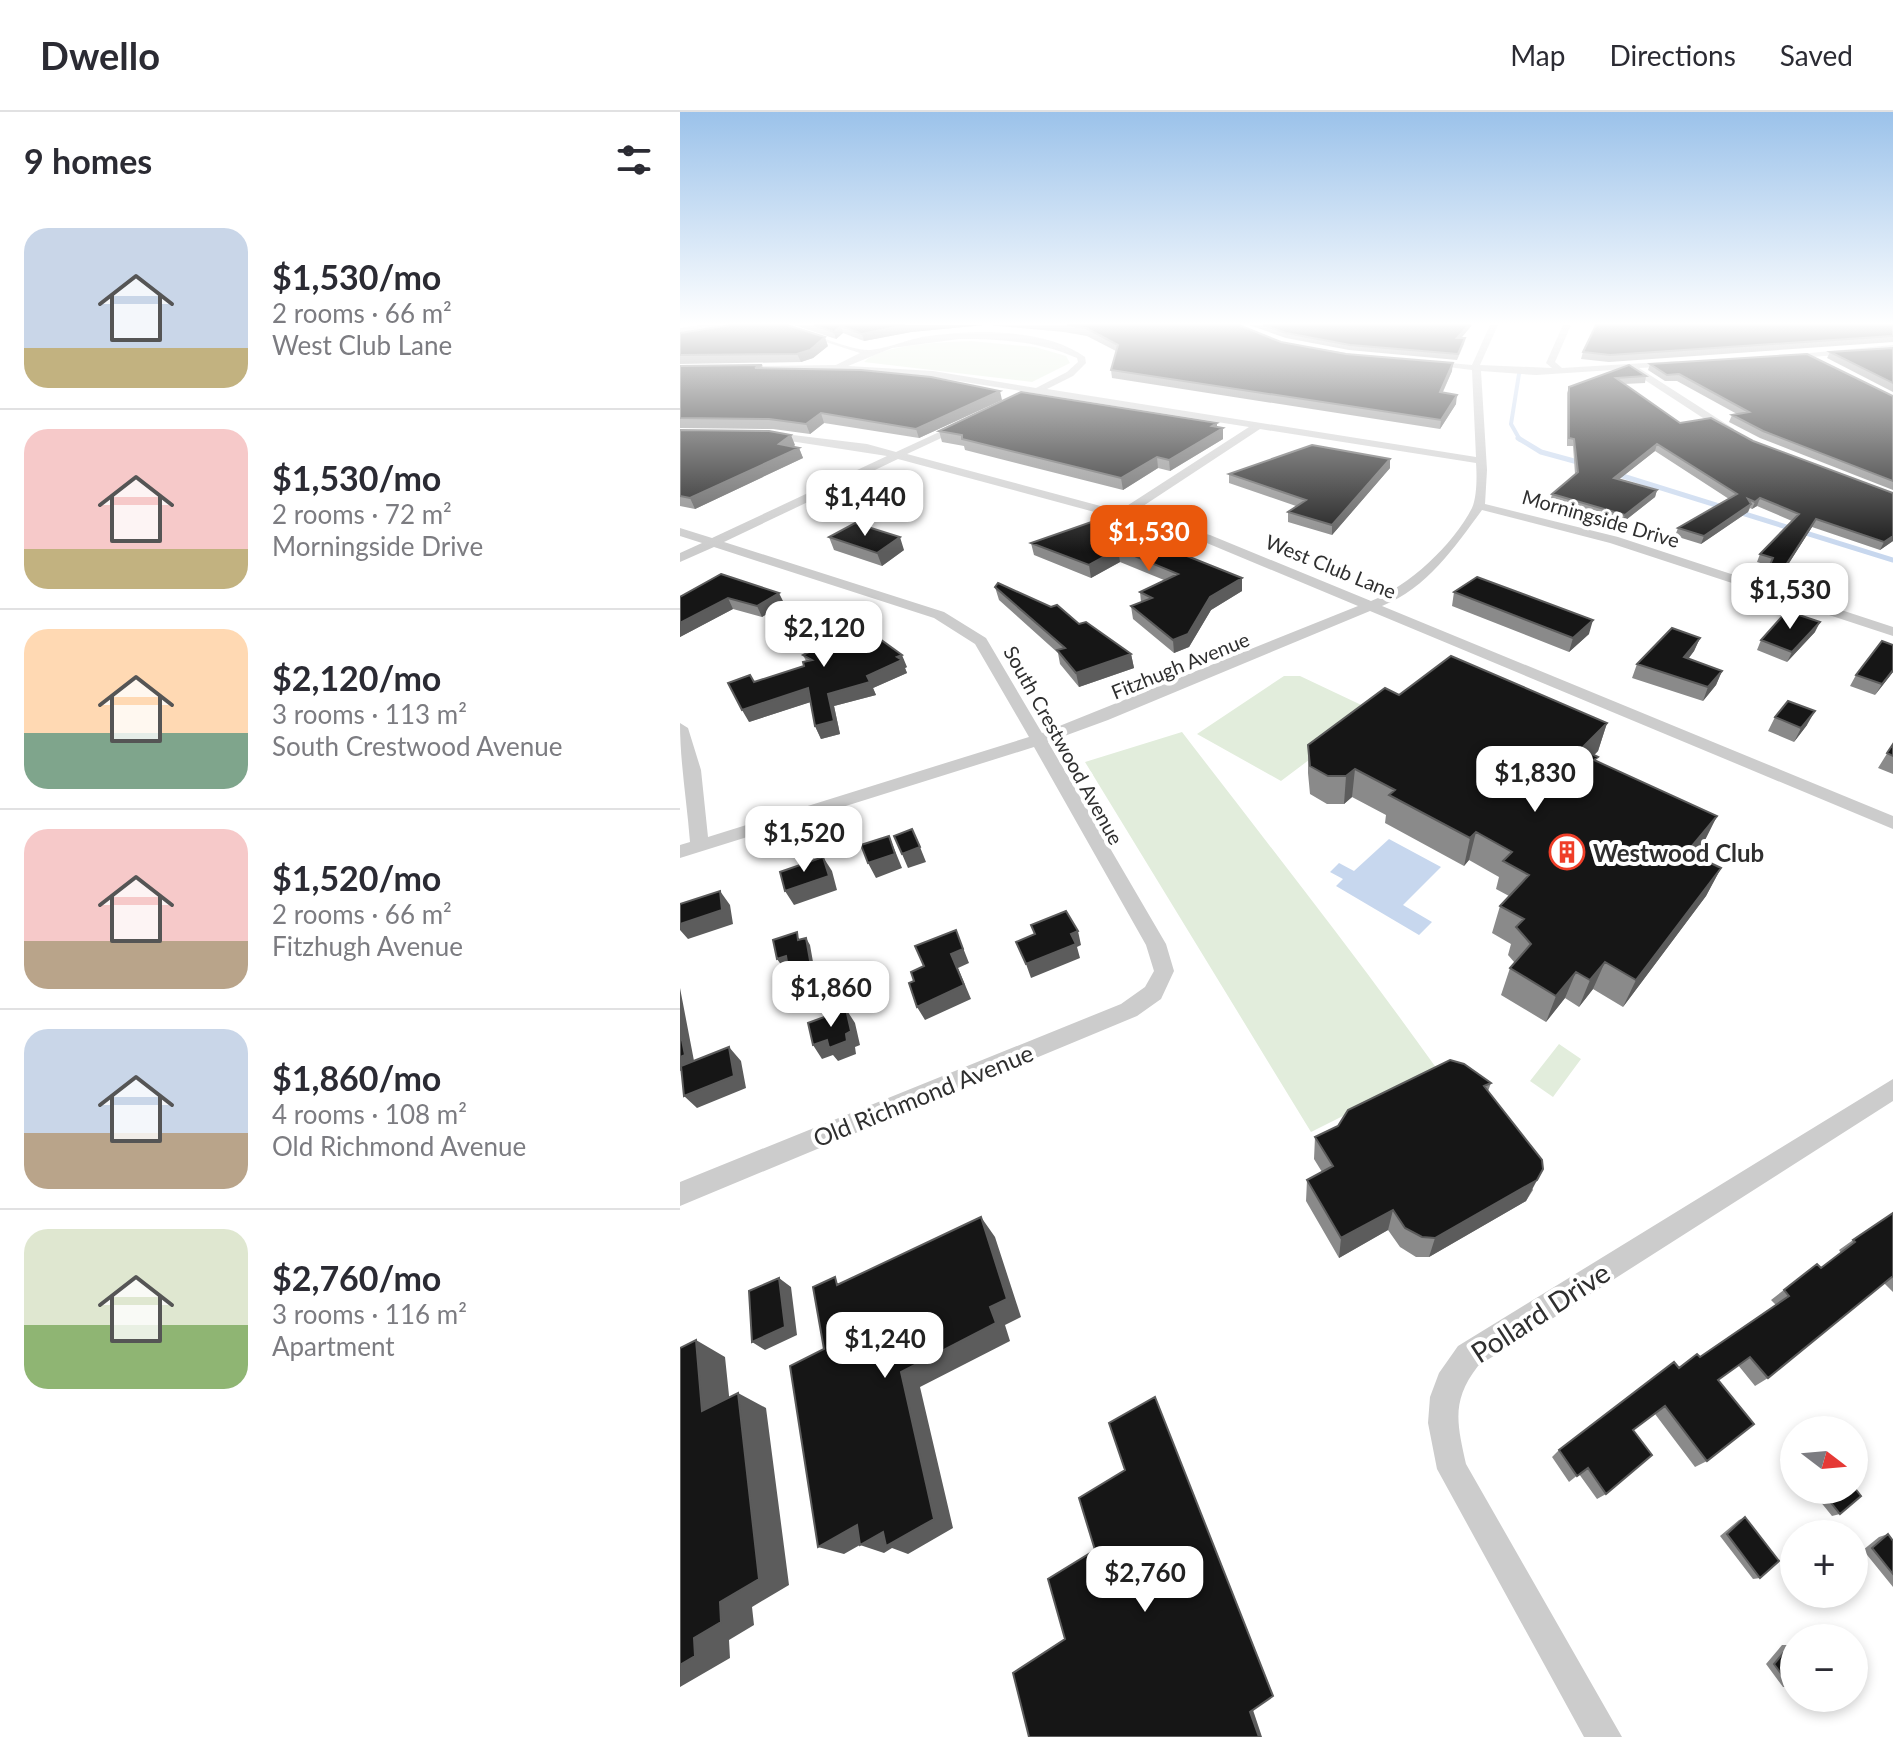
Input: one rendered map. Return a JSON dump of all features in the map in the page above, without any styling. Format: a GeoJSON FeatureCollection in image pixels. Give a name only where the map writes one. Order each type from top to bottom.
{"type":"FeatureCollection","features":[{"type":"Feature","properties":{"kind":"street"},"geometry":{"type":"LineString","coordinates":[[1109,401],[1481,461]]}},
{"type":"Feature","properties":{"kind":"street"},"geometry":{"type":"LineString","coordinates":[[1478,401],[1481,461],[1479,506]]}},
{"type":"Feature","properties":{"kind":"street"},"geometry":{"type":"LineString","coordinates":[[1685,401],[1743,437]]}},
{"type":"Feature","properties":{"kind":"street"},"geometry":{"type":"LineString","coordinates":[[680,558],[970,421]]}},
{"type":"Feature","properties":{"kind":"street"},"geometry":{"type":"LineString","coordinates":[[1123,514],[1258,426]]}},
{"type":"Feature","properties":{"kind":"street","name":"West Club Lane"},"geometry":{"type":"LineString","coordinates":[[747,434],[806,438],[897,454],[1206,538],[1893,823]]}},
{"type":"Feature","properties":{"kind":"street","name":"Fitzhugh Avenue"},"geometry":{"type":"LineString","coordinates":[[680,852],[1037,740],[1190,684],[1376,606],[1400,594],[1442,556],[1479,506]]}},
{"type":"Feature","properties":{"kind":"street","name":"Morningside Drive"},"geometry":{"type":"LineString","coordinates":[[1479,506],[1614,540],[1893,632]]}},
{"type":"Feature","properties":{"kind":"street","name":"South Crestwood Avenue"},"geometry":{"type":"LineString","coordinates":[[680,532],[939,615],[969,631],[992,654],[1037,740],[1156,944],[1163,961],[1159,985]]}},
{"type":"Feature","properties":{"kind":"street"},"geometry":{"type":"LineString","coordinates":[[680,728],[693,770],[700,846]]}},
{"type":"Feature","properties":{"kind":"street","name":"Old Richmond Avenue"},"geometry":{"type":"LineString","coordinates":[[680,1194],[1129,1010],[1159,985]]}},
{"type":"Feature","properties":{"kind":"street","name":"Pollard Drive"},"geometry":{"type":"LineString","coordinates":[[1604,1737],[1452,1469],[1442,1411],[1443,1397],[1452,1374],[1468,1356],[1893,1089]]}},
{"type":"Feature","properties":{"kind":"green space"},"geometry":{"type":"Polygon","coordinates":[[[1284,676],[1300,676],[1374,711],[1281,781],[1197,734],[1284,676]]]}},
{"type":"Feature","properties":{"kind":"green space"},"geometry":{"type":"Polygon","coordinates":[[[1182,732],[1437,1069],[1311,1132],[1085,762],[1182,732]]]}},
{"type":"Feature","properties":{"kind":"green space"},"geometry":{"type":"Polygon","coordinates":[[[1559,1044],[1581,1059],[1553,1097],[1530,1081],[1559,1044]]]}},
{"type":"Feature","properties":{"kind":"water"},"geometry":{"type":"Polygon","coordinates":[[[1389,839],[1441,867],[1403,905],[1432,922],[1419,935],[1336,886],[1343,879],[1330,872],[1339,863],[1354,871],[1389,839]]]}},
{"type":"Feature","properties":{"kind":"building"},"geometry":{"type":"Polygon","coordinates":[[[680,401],[978,401],[916,429],[821,413],[806,424],[769,419],[680,418],[680,401]]]}},
{"type":"Feature","properties":{"kind":"building"},"geometry":{"type":"Polygon","coordinates":[[[1002,401],[1077,401],[1217,423],[1212,426],[1223,428],[1169,460],[1157,457],[1121,478],[939,431],[1002,401]]]}},
{"type":"Feature","properties":{"kind":"building"},"geometry":{"type":"Polygon","coordinates":[[[1315,401],[1453,401],[1441,420],[1315,401]]]}},
{"type":"Feature","properties":{"kind":"building"},"geometry":{"type":"Polygon","coordinates":[[[1569,401],[1648,401],[1680,423],[1711,418],[1753,441],[1893,493],[1893,536],[1884,542],[1816,519],[1778,577],[1767,572],[1773,558],[1760,554],[1799,514],[1760,498],[1755,502],[1748,499],[1751,504],[1704,536],[1678,528],[1737,494],[1657,444],[1614,478],[1657,490],[1625,515],[1552,494],[1578,472],[1574,439],[1569,438],[1569,401]]]}},
{"type":"Feature","properties":{"kind":"building"},"geometry":{"type":"Polygon","coordinates":[[[1728,401],[1893,401],[1893,481],[1763,431],[1732,415],[1749,412],[1728,401]]]}},
{"type":"Feature","properties":{"kind":"building"},"geometry":{"type":"Polygon","coordinates":[[[680,430],[769,431],[791,435],[779,444],[799,448],[690,498],[680,496],[680,430]]]}},
{"type":"Feature","properties":{"kind":"building"},"geometry":{"type":"Polygon","coordinates":[[[1312,445],[1390,459],[1332,525],[1288,512],[1306,500],[1229,474],[1312,445]]]}},
{"type":"Feature","properties":{"kind":"building"},"geometry":{"type":"Polygon","coordinates":[[[1097,520],[1242,578],[1210,597],[1188,634],[1173,640],[1131,606],[1152,598],[1140,592],[1178,574],[1118,549],[1089,565],[1031,543],[1097,520]]]}},
{"type":"Feature","properties":{"kind":"building"},"geometry":{"type":"Polygon","coordinates":[[[855,523],[900,537],[877,553],[829,537],[855,523]]]}},
{"type":"Feature","properties":{"kind":"building"},"geometry":{"type":"Polygon","coordinates":[[[721,574],[779,593],[757,606],[728,598],[680,623],[680,597],[721,574]]]}},
{"type":"Feature","properties":{"kind":"building"},"geometry":{"type":"Polygon","coordinates":[[[1477,577],[1593,620],[1573,638],[1454,592],[1477,577]]]}},
{"type":"Feature","properties":{"kind":"building"},"geometry":{"type":"Polygon","coordinates":[[[998,583],[1051,607],[1057,605],[1079,624],[1086,622],[1131,654],[1076,673],[1057,650],[1065,648],[995,587],[998,583]]]}},
{"type":"Feature","properties":{"kind":"building"},"geometry":{"type":"Polygon","coordinates":[[[1787,611],[1820,622],[1792,652],[1761,640],[1787,611]]]}},
{"type":"Feature","properties":{"kind":"building"},"geometry":{"type":"Polygon","coordinates":[[[837,615],[859,624],[902,655],[897,657],[902,660],[867,676],[870,682],[828,694],[834,721],[815,726],[808,688],[742,710],[728,683],[750,675],[754,682],[804,666],[803,662],[812,660],[803,655],[834,639],[811,630],[837,615]]]}},
{"type":"Feature","properties":{"kind":"building"},"geometry":{"type":"Polygon","coordinates":[[[1672,628],[1700,638],[1684,657],[1722,671],[1708,687],[1637,664],[1672,628]]]}},
{"type":"Feature","properties":{"kind":"building"},"geometry":{"type":"Polygon","coordinates":[[[1882,641],[1893,645],[1893,670],[1882,684],[1856,675],[1882,641]]]}},
{"type":"Feature","properties":{"kind":"building","name":"Westwood Club"},"geometry":{"type":"Polygon","coordinates":[[[1451,656],[1607,723],[1581,749],[1598,757],[1594,760],[1717,816],[1687,852],[1721,868],[1636,980],[1605,962],[1590,980],[1576,972],[1556,996],[1510,968],[1531,944],[1516,927],[1524,919],[1500,906],[1529,875],[1503,861],[1512,852],[1476,832],[1470,838],[1389,795],[1395,790],[1355,769],[1346,776],[1328,776],[1310,766],[1308,745],[1385,688],[1399,695],[1451,656]]]}},
{"type":"Feature","properties":{"kind":"building"},"geometry":{"type":"Polygon","coordinates":[[[1788,701],[1815,711],[1801,728],[1775,717],[1788,701]]]}},
{"type":"Feature","properties":{"kind":"building"},"geometry":{"type":"Polygon","coordinates":[[[912,829],[920,847],[902,854],[894,836],[912,829]]]}},
{"type":"Feature","properties":{"kind":"building"},"geometry":{"type":"Polygon","coordinates":[[[889,836],[895,854],[868,863],[861,845],[889,836]]]}},
{"type":"Feature","properties":{"kind":"building"},"geometry":{"type":"Polygon","coordinates":[[[823,857],[829,876],[785,891],[780,872],[823,857]]]}},
{"type":"Feature","properties":{"kind":"building"},"geometry":{"type":"Polygon","coordinates":[[[720,891],[722,910],[680,924],[680,904],[720,891]]]}},
{"type":"Feature","properties":{"kind":"building"},"geometry":{"type":"Polygon","coordinates":[[[1066,911],[1078,931],[1071,934],[1076,944],[1026,964],[1016,942],[1035,934],[1031,925],[1066,911]]]}},
{"type":"Feature","properties":{"kind":"building"},"geometry":{"type":"Polygon","coordinates":[[[956,930],[963,949],[951,954],[964,985],[917,1007],[909,983],[914,981],[911,972],[924,966],[915,946],[956,930]]]}},
{"type":"Feature","properties":{"kind":"building"},"geometry":{"type":"Polygon","coordinates":[[[797,932],[798,940],[806,938],[811,966],[789,973],[786,956],[777,959],[773,940],[797,932]]]}},
{"type":"Feature","properties":{"kind":"building"},"geometry":{"type":"Polygon","coordinates":[[[846,1009],[851,1031],[846,1034],[847,1041],[829,1048],[827,1040],[813,1045],[808,1023],[846,1009]]]}},
{"type":"Feature","properties":{"kind":"building"},"geometry":{"type":"Polygon","coordinates":[[[680,1030],[685,1055],[680,1057],[680,1030]]]}},
{"type":"Feature","properties":{"kind":"building"},"geometry":{"type":"Polygon","coordinates":[[[729,1047],[734,1076],[684,1096],[681,1066],[729,1047]]]}},
{"type":"Feature","properties":{"kind":"building"},"geometry":{"type":"Polygon","coordinates":[[[1450,1060],[1464,1064],[1491,1083],[1484,1086],[1542,1160],[1543,1169],[1537,1180],[1435,1238],[1422,1237],[1405,1228],[1393,1210],[1341,1238],[1307,1180],[1333,1166],[1315,1137],[1338,1126],[1348,1110],[1450,1060]]]}},
{"type":"Feature","properties":{"kind":"building"},"geometry":{"type":"Polygon","coordinates":[[[1893,1213],[1893,1276],[1768,1378],[1750,1357],[1718,1380],[1754,1424],[1707,1461],[1665,1406],[1633,1430],[1652,1455],[1606,1494],[1588,1468],[1577,1476],[1559,1450],[1674,1362],[1679,1368],[1697,1354],[1700,1357],[1789,1296],[1784,1290],[1817,1264],[1821,1268],[1855,1242],[1853,1240],[1893,1213]]]}},
{"type":"Feature","properties":{"kind":"building"},"geometry":{"type":"Polygon","coordinates":[[[981,1217],[1007,1299],[990,1307],[996,1323],[901,1372],[934,1519],[886,1546],[883,1532],[860,1545],[857,1525],[818,1547],[790,1366],[824,1349],[813,1287],[835,1277],[837,1285],[981,1217]]]}},
{"type":"Feature","properties":{"kind":"building"},"geometry":{"type":"Polygon","coordinates":[[[779,1278],[785,1327],[752,1342],[749,1291],[779,1278]]]}},
{"type":"Feature","properties":{"kind":"building"},"geometry":{"type":"Polygon","coordinates":[[[696,1340],[702,1411],[738,1393],[759,1579],[720,1602],[721,1622],[694,1638],[695,1656],[680,1665],[680,1348],[696,1340]]]}},
{"type":"Feature","properties":{"kind":"building"},"geometry":{"type":"Polygon","coordinates":[[[1155,1397],[1273,1696],[1250,1712],[1259,1737],[1029,1737],[1013,1673],[1065,1639],[1048,1579],[1095,1550],[1079,1498],[1125,1470],[1109,1423],[1155,1397]]]}},
{"type":"Feature","properties":{"kind":"building"},"geometry":{"type":"Polygon","coordinates":[[[1832,1504],[1852,1504],[1840,1514],[1832,1504]]]}},
{"type":"Feature","properties":{"kind":"building"},"geometry":{"type":"Polygon","coordinates":[[[1745,1517],[1779,1561],[1760,1578],[1727,1534],[1745,1517]]]}},
{"type":"Feature","properties":{"kind":"building"},"geometry":{"type":"Polygon","coordinates":[[[1888,1534],[1893,1541],[1893,1574],[1872,1548],[1888,1534]]]}},
{"type":"Feature","properties":{"kind":"building"},"geometry":{"type":"Polygon","coordinates":[[[1780,1657],[1780,1672],[1774,1664],[1780,1657]]]}},
{"type":"Feature","properties":{"kind":"waterway"},"geometry":{"type":"LineString","coordinates":[[1515,401],[1511,424],[1519,439]]}},
{"type":"Feature","properties":{"kind":"waterway"},"geometry":{"type":"LineString","coordinates":[[1519,439],[1541,452],[1585,464]]}},
{"type":"Feature","properties":{"kind":"waterway"},"geometry":{"type":"LineString","coordinates":[[1613,473],[1893,560]]}},
{"type":"Feature","properties":{"kind":"place","name":"Westwood Club"},"geometry":{"type":"Point","coordinates":[1567,852]}}]}
